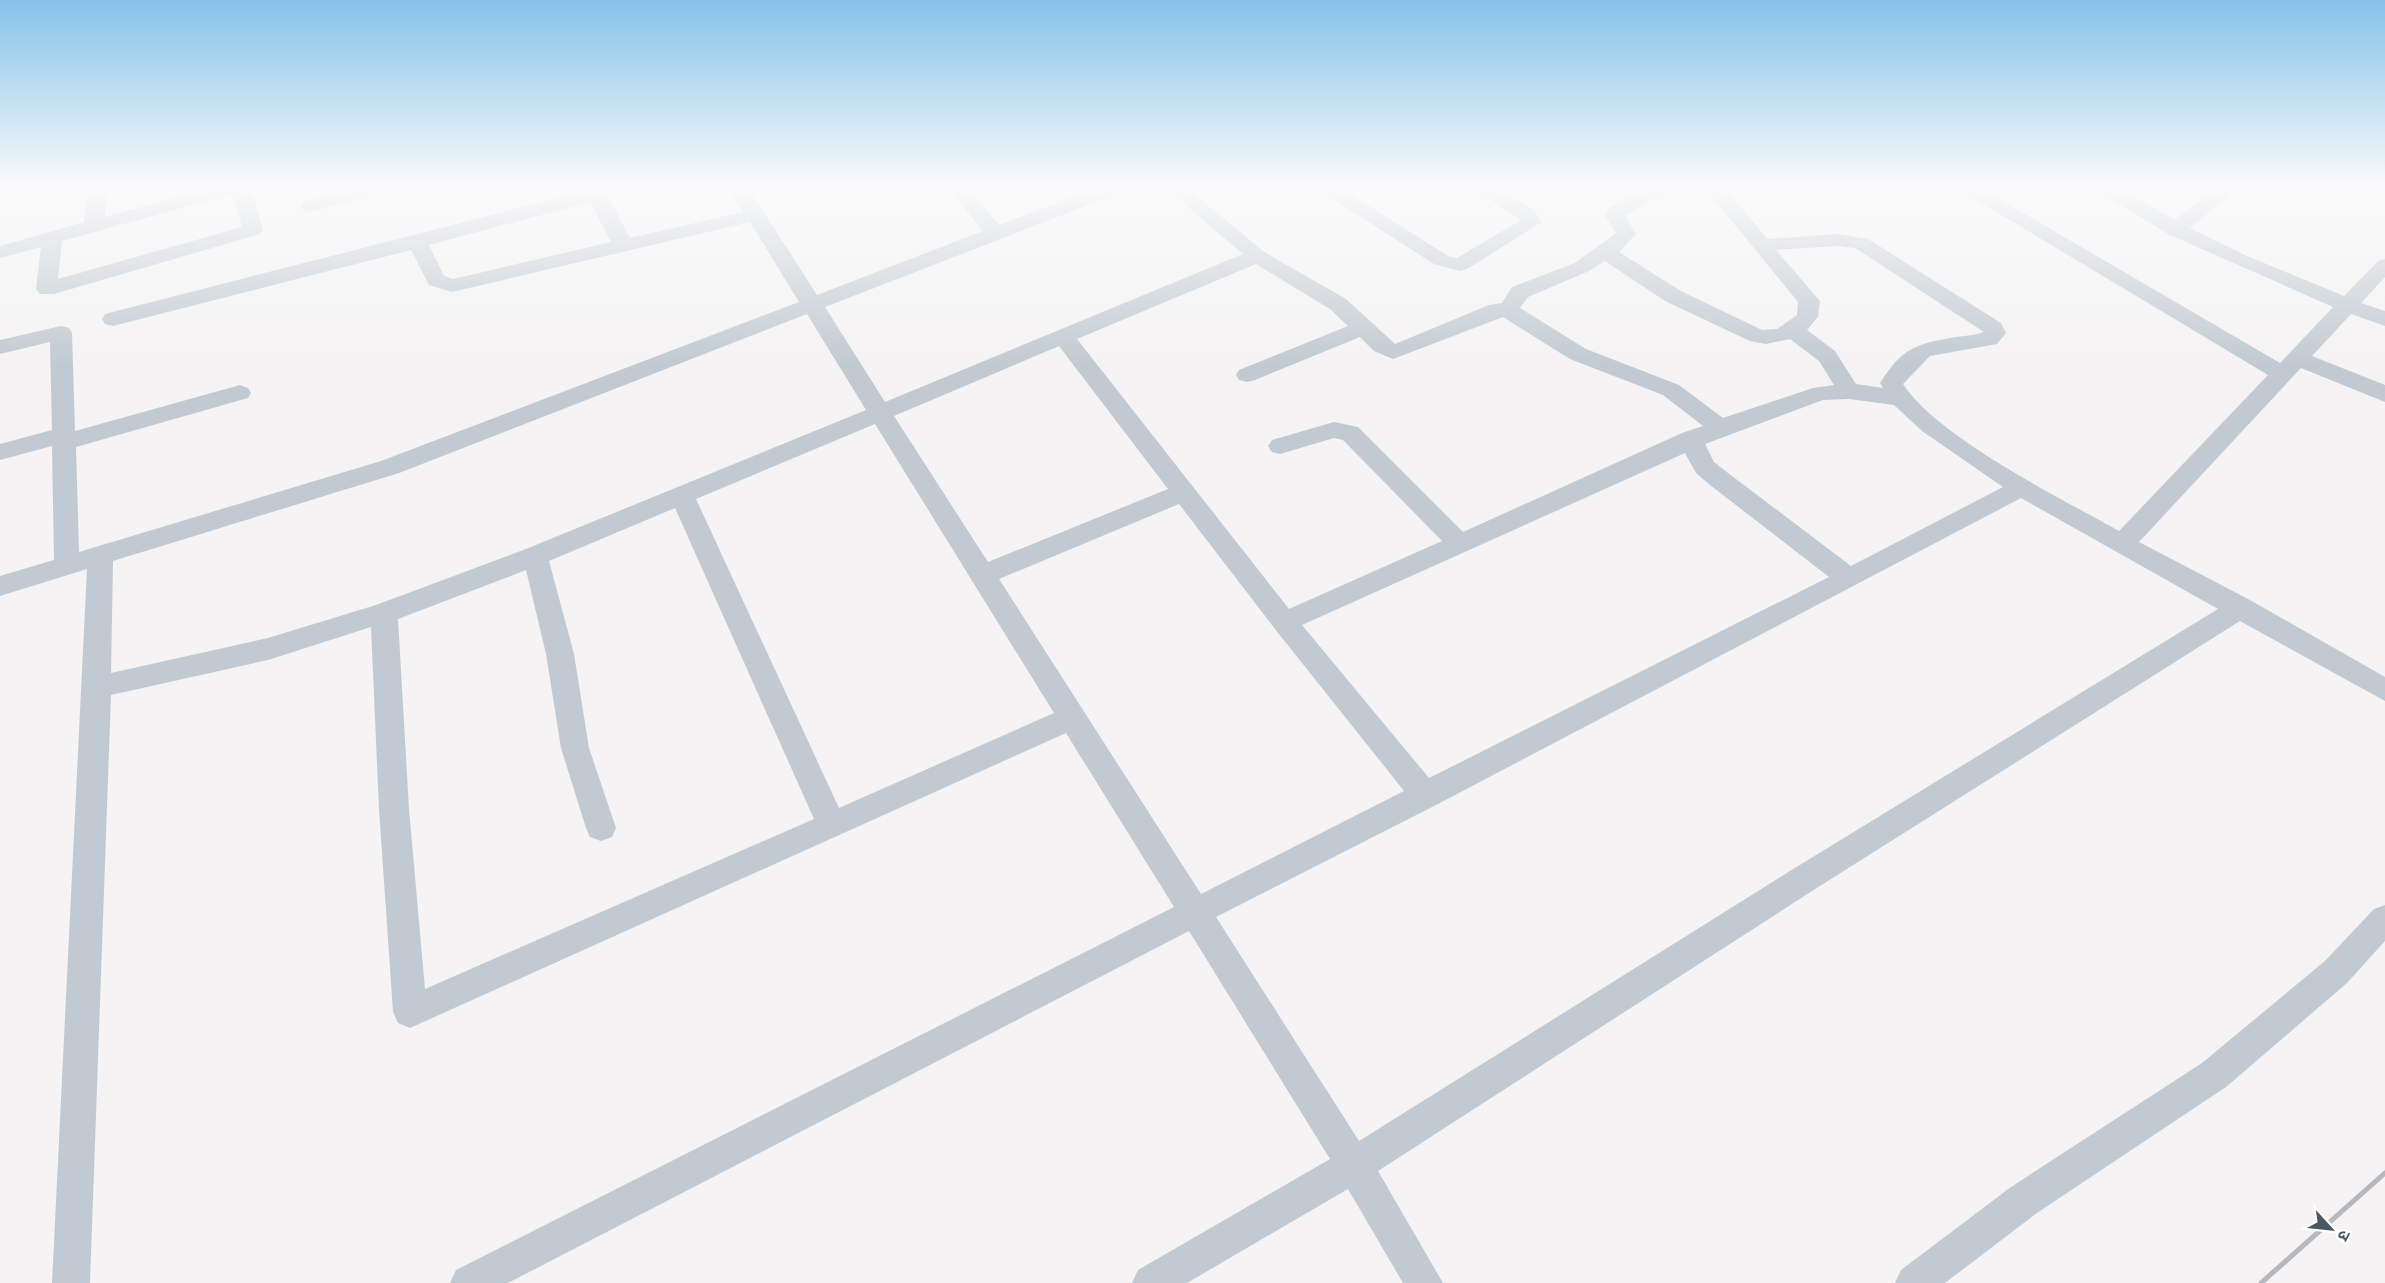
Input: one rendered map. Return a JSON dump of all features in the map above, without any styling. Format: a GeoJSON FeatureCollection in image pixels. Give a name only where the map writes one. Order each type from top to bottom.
{"type":"FeatureCollection","features":[{"type":"Feature","properties":{"kind":"street"},"geometry":{"type":"LineString","coordinates":[[0,252],[23,246]]}},
{"type":"Feature","properties":{"kind":"street"},"geometry":{"type":"LineString","coordinates":[[51,246],[47,289],[198,246]]}},
{"type":"Feature","properties":{"kind":"street"},"geometry":{"type":"LineString","coordinates":[[113,319],[402,246]]}},
{"type":"Feature","properties":{"kind":"street"},"geometry":{"type":"LineString","coordinates":[[419,246],[436,280],[452,286],[619,246]]}},
{"type":"Feature","properties":{"kind":"street"},"geometry":{"type":"LineString","coordinates":[[774,246],[1354,1165],[1424,1283]]}},
{"type":"Feature","properties":{"kind":"street"},"geometry":{"type":"LineString","coordinates":[[0,586],[390,467],[962,246]]}},
{"type":"Feature","properties":{"kind":"street"},"geometry":{"type":"LineString","coordinates":[[1245,246],[1257,256],[1321,292],[1383,346],[1397,352],[1497,310],[1508,310],[1578,354],[1671,390],[1720,428]]}},
{"type":"Feature","properties":{"kind":"street"},"geometry":{"type":"LineString","coordinates":[[1418,246],[1442,261],[1460,265],[1492,246]]}},
{"type":"Feature","properties":{"kind":"street"},"geometry":{"type":"LineString","coordinates":[[1508,310],[1520,292],[1582,267],[1613,246]]}},
{"type":"Feature","properties":{"kind":"street"},"geometry":{"type":"LineString","coordinates":[[1604,251],[1673,296],[1752,334],[1768,338],[1804,324],[1810,317],[1812,309],[1809,301],[1763,246]]}},
{"type":"Feature","properties":{"kind":"street"},"geometry":{"type":"LineString","coordinates":[[1865,246],[1907,275],[1993,328],[1995,333],[1989,339],[1923,350],[1891,383],[1900,398],[1933,426],[2021,487],[2121,545],[2241,607],[2385,690]]}},
{"type":"Feature","properties":{"kind":"street"},"geometry":{"type":"LineString","coordinates":[[2066,246],[2290,366],[2385,394]]}},
{"type":"Feature","properties":{"kind":"street"},"geometry":{"type":"LineString","coordinates":[[2211,246],[2347,306],[2385,320]]}},
{"type":"Feature","properties":{"kind":"street"},"geometry":{"type":"LineString","coordinates":[[97,687],[268,649],[384,613],[535,556],[1257,256]]}},
{"type":"Feature","properties":{"kind":"street"},"geometry":{"type":"LineString","coordinates":[[2121,545],[2385,265]]}},
{"type":"Feature","properties":{"kind":"street"},"geometry":{"type":"LineString","coordinates":[[1247,375],[1363,328]]}},
{"type":"Feature","properties":{"kind":"street"},"geometry":{"type":"LineString","coordinates":[[1791,329],[1827,356],[1848,391]]}},
{"type":"Feature","properties":{"kind":"street"},"geometry":{"type":"LineString","coordinates":[[0,347],[61,333],[67,566]]}},
{"type":"Feature","properties":{"kind":"street"},"geometry":{"type":"LineString","coordinates":[[1063,336],[1284,622],[1426,796]]}},
{"type":"Feature","properties":{"kind":"street"},"geometry":{"type":"LineString","coordinates":[[1284,622],[1720,428],[1821,393],[1848,391],[1900,398]]}},
{"type":"Feature","properties":{"kind":"street"},"geometry":{"type":"LineString","coordinates":[[0,452],[65,438],[240,393]]}},
{"type":"Feature","properties":{"kind":"street"},"geometry":{"type":"LineString","coordinates":[[1280,446],[1335,430],[1350,433],[1459,543]]}},
{"type":"Feature","properties":{"kind":"street"},"geometry":{"type":"LineString","coordinates":[[1690,440],[1705,467],[1849,578]]}},
{"type":"Feature","properties":{"kind":"street"},"geometry":{"type":"LineString","coordinates":[[470,1283],[1426,796],[1994,504],[2021,487]]}},
{"type":"Feature","properties":{"kind":"street"},"geometry":{"type":"LineString","coordinates":[[982,575],[1184,492]]}},
{"type":"Feature","properties":{"kind":"street"},"geometry":{"type":"LineString","coordinates":[[682,495],[832,826]]}},
{"type":"Feature","properties":{"kind":"street"},"geometry":{"type":"LineString","coordinates":[[71,1283],[97,687],[100,556]]}},
{"type":"Feature","properties":{"kind":"street"},"geometry":{"type":"LineString","coordinates":[[535,556],[560,654],[575,748],[601,828]]}},
{"type":"Feature","properties":{"kind":"street"},"geometry":{"type":"LineString","coordinates":[[1151,1283],[1354,1165],[1800,881],[2241,607]]}},
{"type":"Feature","properties":{"kind":"street"},"geometry":{"type":"LineString","coordinates":[[384,613],[394,809],[410,1012],[1072,718]]}},
{"type":"Feature","properties":{"kind":"street"},"geometry":{"type":"LineString","coordinates":[[1914,1283],[2024,1200],[2214,1075],[2336,972],[2385,919]]}},
{"type":"Feature","properties":{"kind":"railway"},"geometry":{"type":"LineString","coordinates":[[2261,1283],[2385,1173]]}}]}
